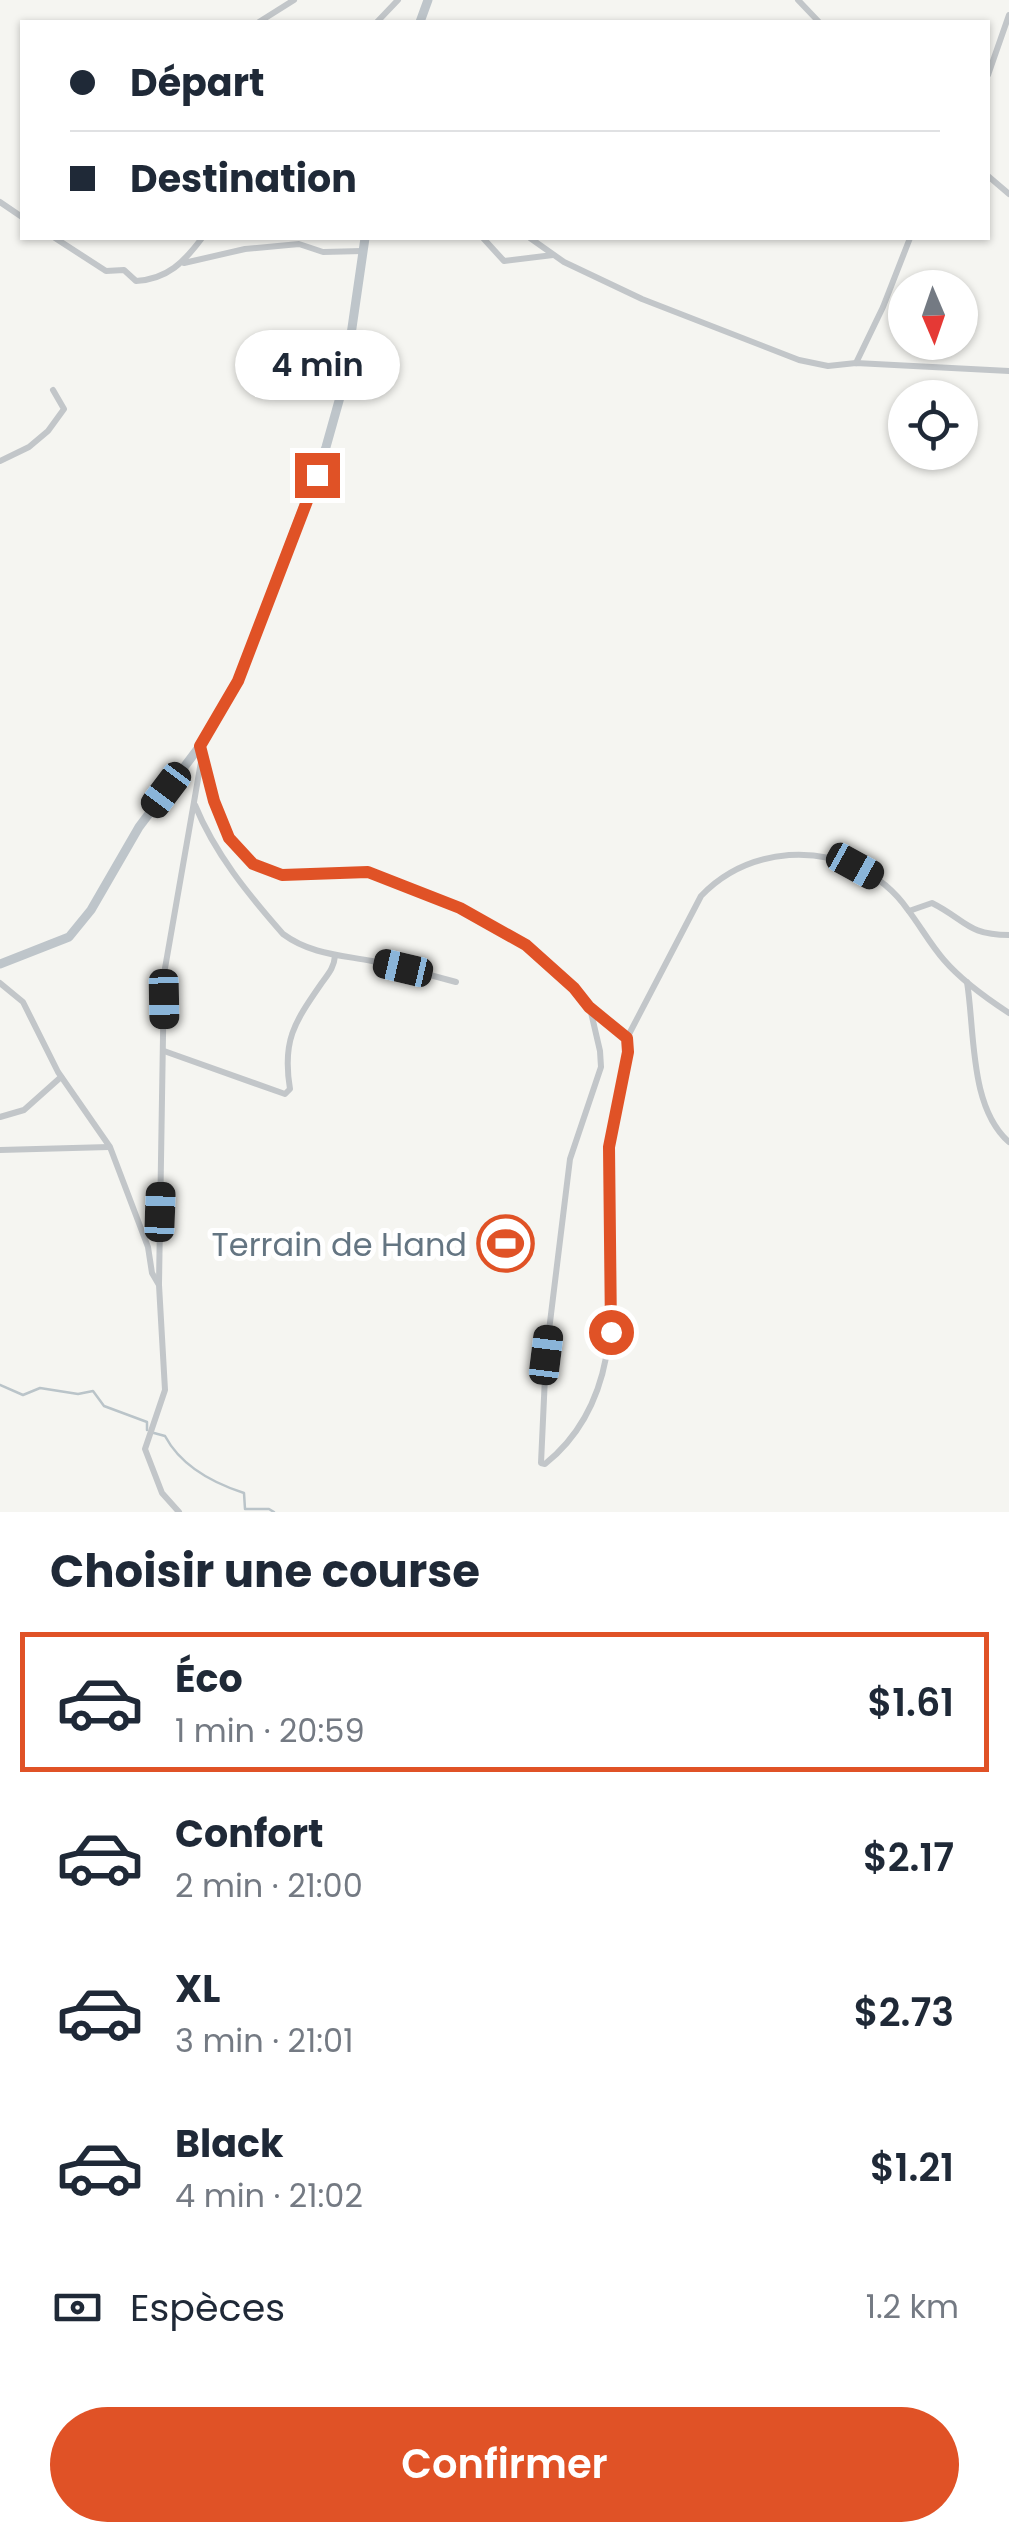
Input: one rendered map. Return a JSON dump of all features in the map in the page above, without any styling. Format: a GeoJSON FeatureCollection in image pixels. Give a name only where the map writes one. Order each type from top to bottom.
{"type":"FeatureCollection","features":[{"type":"Feature","properties":{"kind":"main road"},"geometry":{"type":"LineString","coordinates":[[0,964],[69,937],[91,910],[138,827],[201,751],[238,681],[317,475],[344,383],[365,240]]}},
{"type":"Feature","properties":{"kind":"street"},"geometry":{"type":"LineString","coordinates":[[262,20],[294,0]]}},
{"type":"Feature","properties":{"kind":"street"},"geometry":{"type":"LineString","coordinates":[[379,20],[398,0]]}},
{"type":"Feature","properties":{"kind":"street"},"geometry":{"type":"LineString","coordinates":[[798,0],[817,20]]}},
{"type":"Feature","properties":{"kind":"street"},"geometry":{"type":"LineString","coordinates":[[990,70],[1009,15]]}},
{"type":"Feature","properties":{"kind":"street"},"geometry":{"type":"LineString","coordinates":[[990,178],[1009,194]]}},
{"type":"Feature","properties":{"kind":"street"},"geometry":{"type":"LineString","coordinates":[[58,240],[106,271],[124,270],[136,281],[160,277],[184,263],[245,249],[299,244],[322,252],[362,251]]}},
{"type":"Feature","properties":{"kind":"street"},"geometry":{"type":"LineString","coordinates":[[184,263],[201,240]]}},
{"type":"Feature","properties":{"kind":"street"},"geometry":{"type":"LineString","coordinates":[[485,240],[504,260],[554,255]]}},
{"type":"Feature","properties":{"kind":"street"},"geometry":{"type":"LineString","coordinates":[[533,240],[554,255],[642,299],[781,354],[828,366],[856,362],[1009,371]]}},
{"type":"Feature","properties":{"kind":"street"},"geometry":{"type":"LineString","coordinates":[[856,362],[909,240]]}},
{"type":"Feature","properties":{"kind":"street"},"geometry":{"type":"LineString","coordinates":[[0,461],[29,447],[48,431],[64,409],[53,390]]}},
{"type":"Feature","properties":{"kind":"street"},"geometry":{"type":"LineString","coordinates":[[179,1512],[156,1482],[145,1449],[165,1390],[158,1285],[164,974],[201,751]]}},
{"type":"Feature","properties":{"kind":"street"},"geometry":{"type":"LineString","coordinates":[[201,751],[229,838],[253,864],[282,875],[368,872],[437,898],[526,945],[627,1038]]}},
{"type":"Feature","properties":{"kind":"street"},"geometry":{"type":"LineString","coordinates":[[195,804],[204,828],[235,877],[283,934],[316,952],[374,961],[456,982]]}},
{"type":"Feature","properties":{"kind":"street"},"geometry":{"type":"LineString","coordinates":[[589,1007],[601,1067],[570,1159],[543,1382],[545,1464],[582,1420],[598,1388],[609,1352],[609,1147],[628,1052],[627,1038],[701,896],[716,880],[764,858],[821,855],[855,866],[875,878],[909,911],[929,942],[967,982],[1009,1013]]}},
{"type":"Feature","properties":{"kind":"street"},"geometry":{"type":"LineString","coordinates":[[909,911],[932,903],[955,914],[980,934],[1009,935]]}},
{"type":"Feature","properties":{"kind":"street"},"geometry":{"type":"LineString","coordinates":[[164,1052],[286,1094],[290,1089],[288,1039],[301,1011],[334,966],[335,956]]}},
{"type":"Feature","properties":{"kind":"street"},"geometry":{"type":"LineString","coordinates":[[967,982],[980,1088],[996,1126],[1009,1142]]}},
{"type":"Feature","properties":{"kind":"street"},"geometry":{"type":"LineString","coordinates":[[0,983],[23,1002],[61,1077],[110,1147],[148,1247],[152,1274],[158,1285]]}},
{"type":"Feature","properties":{"kind":"street"},"geometry":{"type":"LineString","coordinates":[[0,1117],[24,1110],[61,1077]]}},
{"type":"Feature","properties":{"kind":"street"},"geometry":{"type":"LineString","coordinates":[[0,1150],[110,1147]]}},
{"type":"Feature","properties":{"kind":"waterway"},"geometry":{"type":"LineString","coordinates":[[0,1385],[23,1395],[40,1388],[78,1394],[93,1391],[104,1406],[147,1422],[147,1430]]}},
{"type":"Feature","properties":{"kind":"waterway"},"geometry":{"type":"LineString","coordinates":[[154,1433],[165,1436],[199,1472],[244,1493],[245,1509],[274,1512]]}},
{"type":"Feature","properties":{"kind":"place","name":"Terrain de Hand"},"geometry":{"type":"Point","coordinates":[506,1244]}},
{"type":"Feature","properties":{"kind":"route"},"geometry":{"type":"LineString","coordinates":[[317,475],[238,681],[200,746],[214,801],[229,838],[253,864],[282,875],[368,872],[460,908],[526,945],[627,1038],[628,1052],[609,1147],[611,1332]]}}]}
